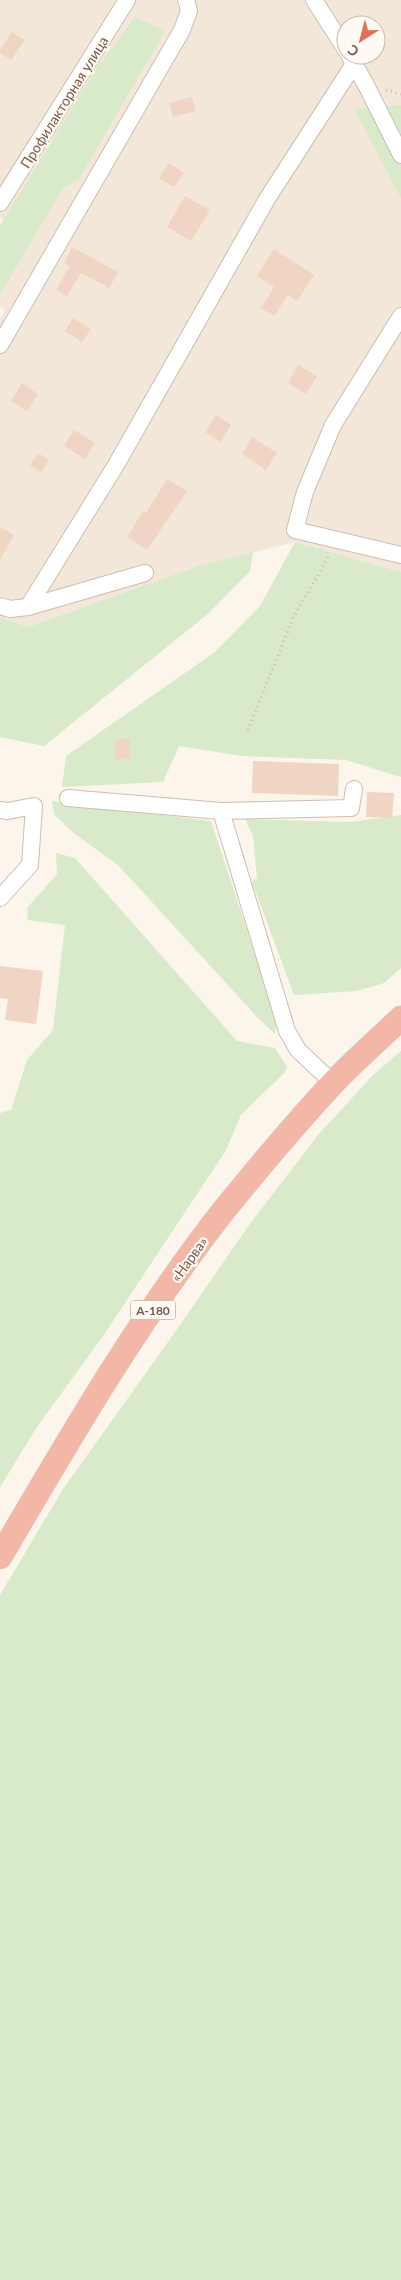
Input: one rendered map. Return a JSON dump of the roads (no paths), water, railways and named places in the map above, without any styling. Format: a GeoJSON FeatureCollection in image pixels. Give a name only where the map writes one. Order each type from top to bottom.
{"type":"FeatureCollection","features":[{"type":"Feature","properties":{"kind":"highway","name":"«Нарва»"},"geometry":{"type":"LineString","coordinates":[[0,1557],[150,1313],[223,1212],[271,1153],[333,1083],[401,1018]]}},
{"type":"Feature","properties":{"kind":"street","name":"Профилакторная улица"},"geometry":{"type":"LineString","coordinates":[[0,204],[127,0]]}},
{"type":"Feature","properties":{"kind":"street"},"geometry":{"type":"LineString","coordinates":[[0,344],[182,30],[189,11],[186,0]]}},
{"type":"Feature","properties":{"kind":"street"},"geometry":{"type":"LineString","coordinates":[[314,0],[336,34]]}},
{"type":"Feature","properties":{"kind":"street"},"geometry":{"type":"LineString","coordinates":[[28,607],[116,465],[345,65]]}},
{"type":"Feature","properties":{"kind":"street"},"geometry":{"type":"LineString","coordinates":[[355,65],[401,155]]}},
{"type":"Feature","properties":{"kind":"street"},"geometry":{"type":"LineString","coordinates":[[401,316],[333,425],[306,492],[295,530],[401,555]]}},
{"type":"Feature","properties":{"kind":"street"},"geometry":{"type":"LineString","coordinates":[[0,606],[10,609],[28,607],[145,573]]}},
{"type":"Feature","properties":{"kind":"street"},"geometry":{"type":"LineString","coordinates":[[68,798],[221,811],[351,808],[354,789]]}},
{"type":"Feature","properties":{"kind":"street"},"geometry":{"type":"LineString","coordinates":[[0,810],[8,811],[34,806],[30,865],[0,898]]}},
{"type":"Feature","properties":{"kind":"street"},"geometry":{"type":"LineString","coordinates":[[221,811],[287,1031],[298,1050],[333,1083]]}}]}
